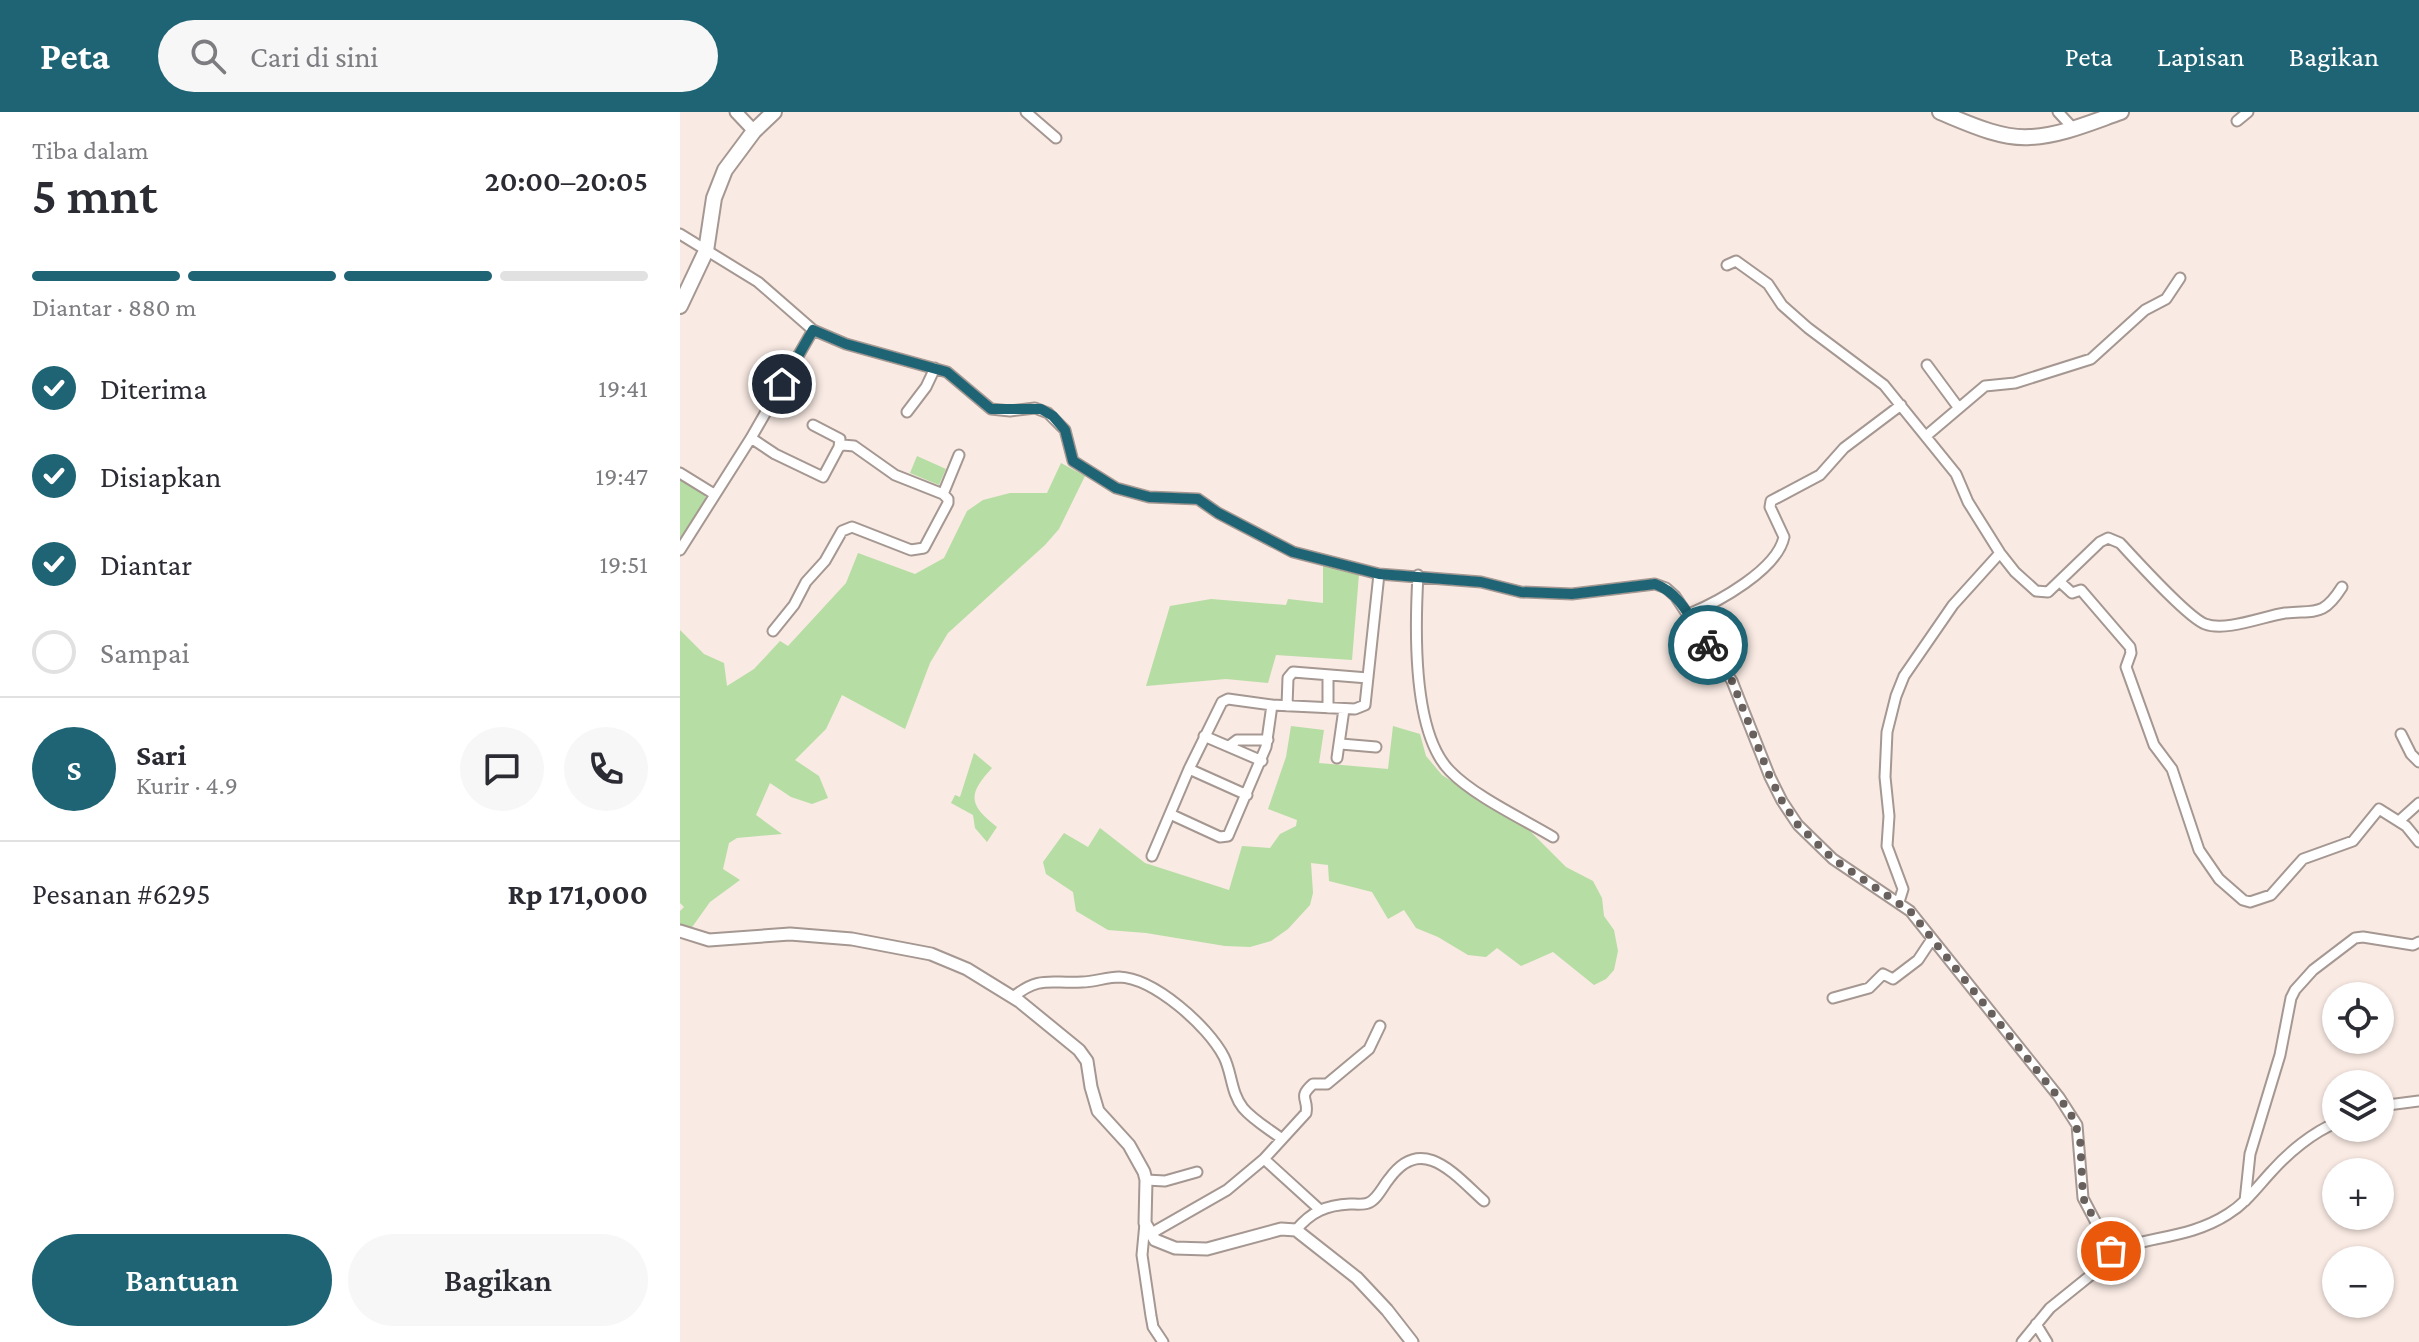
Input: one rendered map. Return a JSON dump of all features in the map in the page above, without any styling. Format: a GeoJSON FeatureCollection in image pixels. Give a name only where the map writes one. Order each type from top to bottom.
{"type":"FeatureCollection","features":[{"type":"Feature","properties":{"kind":"main road"},"geometry":{"type":"LineString","coordinates":[[680,306],[706,251],[719,183],[733,156],[774,112]]}},
{"type":"Feature","properties":{"kind":"main road"},"geometry":{"type":"LineString","coordinates":[[1940,112],[2008,135],[2029,137],[2073,128],[2121,112]]}},
{"type":"Feature","properties":{"kind":"street"},"geometry":{"type":"LineString","coordinates":[[736,112],[754,131]]}},
{"type":"Feature","properties":{"kind":"street"},"geometry":{"type":"LineString","coordinates":[[1026,112],[1056,138]]}},
{"type":"Feature","properties":{"kind":"street"},"geometry":{"type":"LineString","coordinates":[[2058,112],[2073,128]]}},
{"type":"Feature","properties":{"kind":"street"},"geometry":{"type":"LineString","coordinates":[[2237,121],[2248,112]]}},
{"type":"Feature","properties":{"kind":"street"},"geometry":{"type":"LineString","coordinates":[[680,234],[758,282],[813,330],[846,344],[951,374],[991,409],[1010,411],[1035,408],[1053,416],[1065,430],[1073,461],[1116,488],[1149,497],[1198,499],[1218,513],[1293,552],[1379,574],[1481,582],[1521,592],[1572,594],[1655,584],[1666,588],[1689,614],[1732,681],[1770,777],[1798,825],[1833,859],[1910,911],[2070,1112],[2080,1137],[2083,1198],[2111,1251]]}},
{"type":"Feature","properties":{"kind":"street"},"geometry":{"type":"LineString","coordinates":[[1727,265],[1736,261],[1751,270],[1768,284],[1788,311],[1873,377],[1901,405],[1956,474],[1968,502],[2000,553],[2036,591],[2045,593],[2060,582],[2100,542],[2108,538],[2120,543],[2206,624],[2231,624],[2285,613],[2318,611],[2332,602],[2342,587]]}},
{"type":"Feature","properties":{"kind":"street"},"geometry":{"type":"LineString","coordinates":[[1926,436],[1985,386],[2015,383],[2087,362],[2145,310],[2166,299],[2180,278]]}},
{"type":"Feature","properties":{"kind":"street"},"geometry":{"type":"LineString","coordinates":[[680,550],[751,438],[813,330]]}},
{"type":"Feature","properties":{"kind":"street"},"geometry":{"type":"LineString","coordinates":[[1927,365],[1958,407]]}},
{"type":"Feature","properties":{"kind":"street"},"geometry":{"type":"LineString","coordinates":[[907,412],[926,387],[935,368]]}},
{"type":"Feature","properties":{"kind":"street"},"geometry":{"type":"LineString","coordinates":[[1689,614],[1734,591],[1753,577],[1781,548],[1784,537],[1770,507],[1771,501],[1820,475],[1844,448],[1901,405]]}},
{"type":"Feature","properties":{"kind":"street"},"geometry":{"type":"LineString","coordinates":[[751,438],[775,454],[823,477],[839,447],[840,438],[813,425]]}},
{"type":"Feature","properties":{"kind":"street"},"geometry":{"type":"LineString","coordinates":[[773,631],[794,605],[806,582],[825,561],[842,531],[855,528],[911,550],[919,550],[924,548],[948,503],[943,494],[895,475],[854,446],[839,447]]}},
{"type":"Feature","properties":{"kind":"street"},"geometry":{"type":"LineString","coordinates":[[943,494],[959,455]]}},
{"type":"Feature","properties":{"kind":"street"},"geometry":{"type":"LineString","coordinates":[[680,473],[714,494]]}},
{"type":"Feature","properties":{"kind":"street"},"geometry":{"type":"LineString","coordinates":[[1899,902],[1903,889],[1887,846],[1889,816],[1885,757],[1896,696],[1904,676],[1953,605],[2000,553]]}},
{"type":"Feature","properties":{"kind":"street"},"geometry":{"type":"LineString","coordinates":[[1152,856],[1204,736],[1225,700],[1344,709],[1359,709],[1365,705],[1379,574]]}},
{"type":"Feature","properties":{"kind":"street"},"geometry":{"type":"LineString","coordinates":[[1418,575],[1415,632],[1424,714],[1433,749],[1459,779],[1553,837]]}},
{"type":"Feature","properties":{"kind":"street"},"geometry":{"type":"LineString","coordinates":[[2060,582],[2072,593],[2081,590],[2130,647],[2126,667],[2154,745],[2172,769],[2196,844],[2219,879],[2238,898],[2250,902],[2274,893],[2303,859],[2355,839],[2376,810],[2399,821],[2419,842]]}},
{"type":"Feature","properties":{"kind":"street"},"geometry":{"type":"LineString","coordinates":[[1287,706],[1290,674],[1368,678]]}},
{"type":"Feature","properties":{"kind":"street"},"geometry":{"type":"LineString","coordinates":[[1328,675],[1328,708]]}},
{"type":"Feature","properties":{"kind":"street"},"geometry":{"type":"LineString","coordinates":[[1170,814],[1225,837],[1229,834],[1262,761],[1272,705]]}},
{"type":"Feature","properties":{"kind":"street"},"geometry":{"type":"LineString","coordinates":[[1337,758],[1344,709]]}},
{"type":"Feature","properties":{"kind":"street"},"geometry":{"type":"LineString","coordinates":[[2401,734],[2411,754],[2419,762]]}},
{"type":"Feature","properties":{"kind":"street"},"geometry":{"type":"LineString","coordinates":[[1204,736],[1262,761]]}},
{"type":"Feature","properties":{"kind":"street"},"geometry":{"type":"LineString","coordinates":[[1229,746],[1237,740],[1268,740]]}},
{"type":"Feature","properties":{"kind":"street"},"geometry":{"type":"LineString","coordinates":[[1341,744],[1376,747]]}},
{"type":"Feature","properties":{"kind":"street"},"geometry":{"type":"LineString","coordinates":[[1189,769],[1247,795]]}},
{"type":"Feature","properties":{"kind":"street"},"geometry":{"type":"LineString","coordinates":[[2399,821],[2419,803]]}},
{"type":"Feature","properties":{"kind":"street"},"geometry":{"type":"LineString","coordinates":[[680,931],[709,940],[819,934],[914,949],[967,969],[1016,999],[1079,1050],[1087,1061],[1098,1111],[1129,1145],[1146,1180],[1148,1228],[1142,1255],[1153,1327],[1163,1342]]}},
{"type":"Feature","properties":{"kind":"street"},"geometry":{"type":"LineString","coordinates":[[2245,1201],[2250,1154],[2280,1055],[2287,1009],[2295,990],[2313,970],[2355,938],[2413,945],[2419,942]]}},
{"type":"Feature","properties":{"kind":"street"},"geometry":{"type":"LineString","coordinates":[[1833,998],[1869,988],[1883,974],[1893,979],[1918,960],[1932,939]]}},
{"type":"Feature","properties":{"kind":"street"},"geometry":{"type":"LineString","coordinates":[[1016,999],[1029,985],[1041,981],[1080,983],[1118,977],[1132,980],[1166,997],[1208,1033],[1224,1058],[1234,1091],[1244,1108],[1282,1139]]}},
{"type":"Feature","properties":{"kind":"street"},"geometry":{"type":"LineString","coordinates":[[1148,1228],[1227,1190],[1264,1159],[1307,1111],[1303,1098],[1305,1091],[1313,1084],[1327,1084],[1367,1051],[1380,1026]]}},
{"type":"Feature","properties":{"kind":"street"},"geometry":{"type":"LineString","coordinates":[[2394,1104],[2419,1101]]}},
{"type":"Feature","properties":{"kind":"street"},"geometry":{"type":"LineString","coordinates":[[2022,1342],[2058,1300],[2091,1275],[2111,1251],[2201,1229],[2231,1213],[2278,1164],[2322,1133]]}},
{"type":"Feature","properties":{"kind":"street"},"geometry":{"type":"LineString","coordinates":[[1296,1230],[1305,1218],[1319,1209],[1335,1204],[1368,1203],[1398,1166],[1415,1159],[1429,1158],[1442,1165],[1484,1201]]}},
{"type":"Feature","properties":{"kind":"street"},"geometry":{"type":"LineString","coordinates":[[1264,1159],[1319,1209]]}},
{"type":"Feature","properties":{"kind":"street"},"geometry":{"type":"LineString","coordinates":[[1146,1180],[1165,1181],[1197,1172]]}},
{"type":"Feature","properties":{"kind":"street"},"geometry":{"type":"LineString","coordinates":[[1148,1228],[1162,1243],[1189,1249],[1225,1246],[1288,1227],[1296,1230],[1357,1278],[1412,1342]]}},
{"type":"Feature","properties":{"kind":"street"},"geometry":{"type":"LineString","coordinates":[[2036,1324],[2047,1342]]}},
{"type":"Feature","properties":{"kind":"green space"},"geometry":{"type":"Polygon","coordinates":[[[917,456],[946,469],[939,485],[910,473],[917,456]]]}},
{"type":"Feature","properties":{"kind":"green space"},"geometry":{"type":"Polygon","coordinates":[[[1061,463],[1085,476],[1059,529],[948,633],[930,663],[905,729],[842,695],[826,729],[795,760],[819,776],[828,798],[812,804],[791,797],[770,783],[756,815],[782,834],[737,838],[729,843],[723,869],[740,880],[710,902],[690,930],[680,925],[680,911],[684,907],[680,903],[680,630],[704,654],[724,663],[727,686],[754,669],[780,641],[788,646],[846,583],[858,553],[915,574],[944,558],[967,511],[983,500],[1010,493],[1047,493],[1061,463]]]}},
{"type":"Feature","properties":{"kind":"green space"},"geometry":{"type":"Polygon","coordinates":[[[680,478],[706,498],[680,541],[680,478]]]}},
{"type":"Feature","properties":{"kind":"green space"},"geometry":{"type":"Polygon","coordinates":[[[1323,565],[1359,574],[1352,660],[1276,655],[1268,683],[1226,679],[1146,686],[1170,606],[1211,599],[1286,605],[1288,599],[1323,603],[1323,565]]]}},
{"type":"Feature","properties":{"kind":"green space"},"geometry":{"type":"Polygon","coordinates":[[[1291,726],[1324,730],[1319,763],[1388,769],[1393,726],[1420,734],[1426,756],[1442,775],[1530,831],[1566,867],[1593,881],[1602,898],[1604,916],[1614,930],[1618,951],[1614,970],[1594,985],[1553,952],[1521,966],[1497,948],[1486,957],[1468,955],[1416,928],[1404,910],[1388,919],[1372,892],[1329,881],[1328,865],[1311,863],[1313,893],[1310,905],[1288,929],[1271,941],[1250,947],[1108,930],[1076,911],[1073,892],[1046,874],[1043,862],[1064,833],[1088,847],[1100,828],[1145,863],[1229,890],[1242,846],[1270,848],[1280,834],[1296,826],[1297,820],[1268,809],[1286,757],[1291,726]]]}},
{"type":"Feature","properties":{"kind":"green space"},"geometry":{"type":"Polygon","coordinates":[[[974,753],[992,768],[975,793],[977,806],[997,827],[987,842],[975,828],[973,815],[951,803],[955,795],[960,797],[974,753]]]}},
{"type":"Feature","properties":{"kind":"way so far"},"geometry":{"type":"LineString","coordinates":[[1708,645],[1732,681],[1770,777],[1798,825],[1833,859],[1910,911],[2070,1112],[2080,1137],[2083,1198],[2111,1251]]}},
{"type":"Feature","properties":{"kind":"route"},"geometry":{"type":"LineString","coordinates":[[782,384],[813,330],[846,344],[947,372],[991,409],[1041,409],[1053,416],[1065,430],[1073,461],[1106,483],[1149,497],[1198,499],[1218,513],[1293,552],[1379,574],[1481,582],[1521,592],[1572,594],[1655,584],[1675,596],[1708,645]]}}]}
